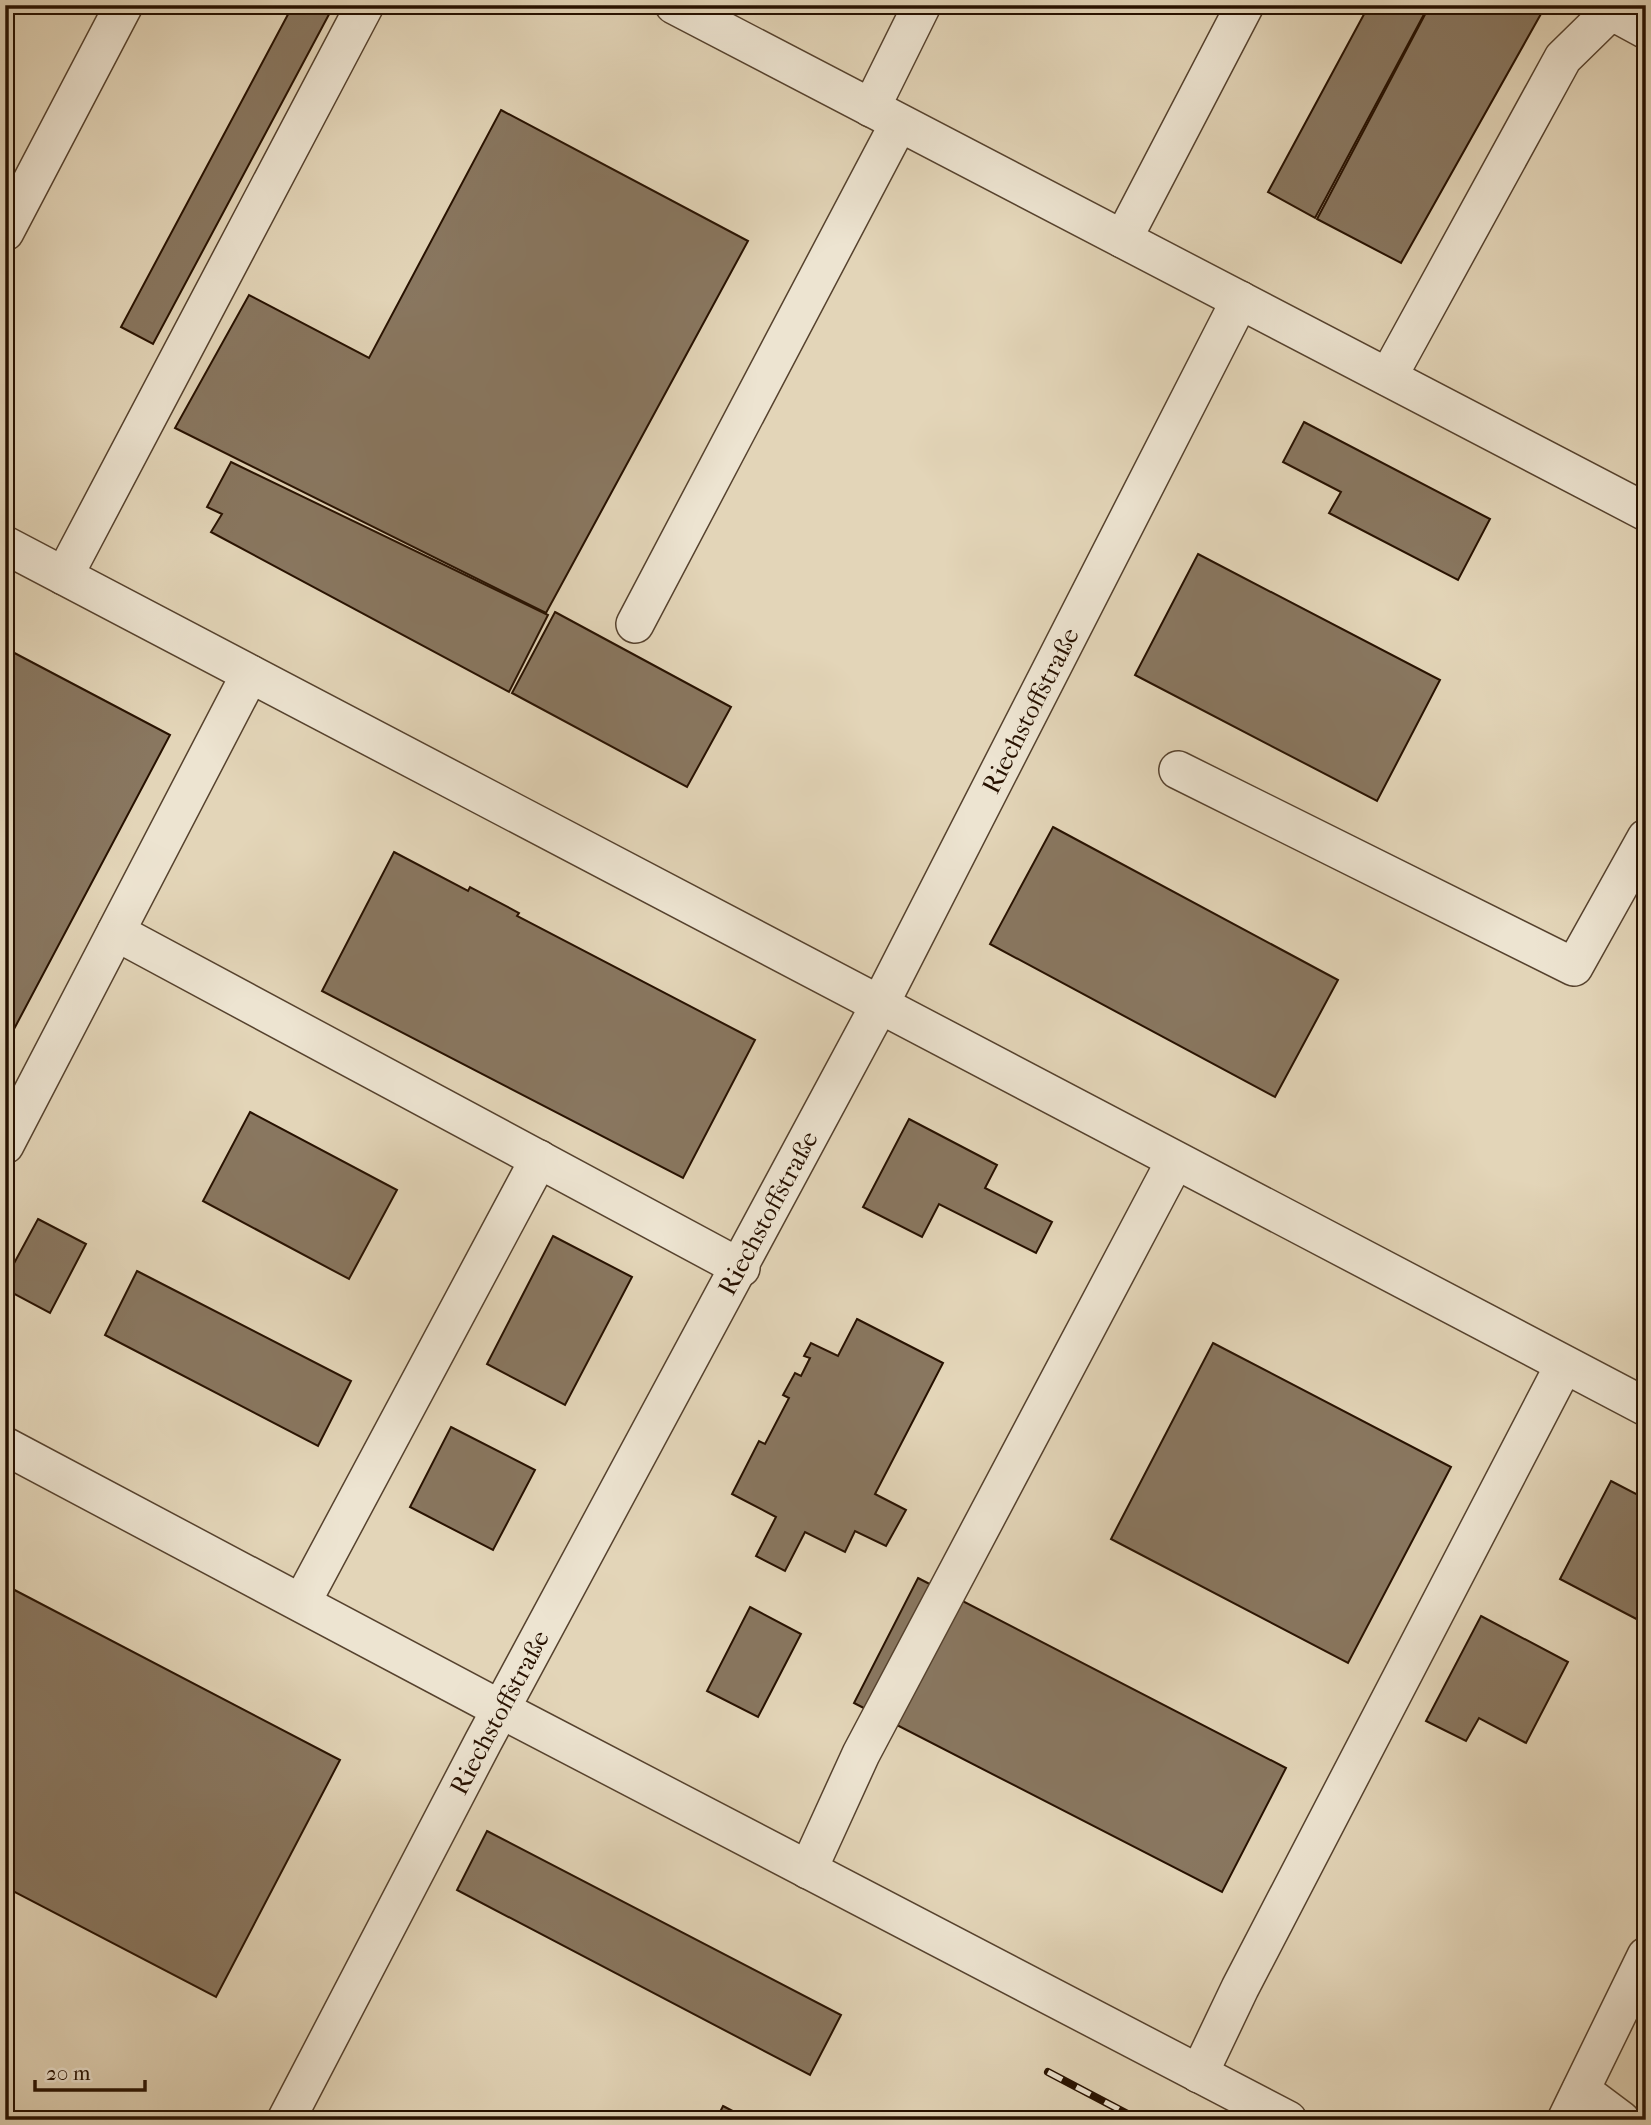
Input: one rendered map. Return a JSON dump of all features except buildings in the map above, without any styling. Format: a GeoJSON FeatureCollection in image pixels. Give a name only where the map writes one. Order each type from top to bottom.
{"type":"FeatureCollection","features":[{"type":"Feature","properties":{"kind":"street"},"geometry":{"type":"LineString","coordinates":[[5,232],[124,5]]}},
{"type":"Feature","properties":{"kind":"street"},"geometry":{"type":"LineString","coordinates":[[64,576],[365,5]]}},
{"type":"Feature","properties":{"kind":"street"},"geometry":{"type":"LineString","coordinates":[[674,5],[1646,512]]}},
{"type":"Feature","properties":{"kind":"street"},"geometry":{"type":"LineString","coordinates":[[635,624],[886,116],[922,5]]}},
{"type":"Feature","properties":{"kind":"street"},"geometry":{"type":"LineString","coordinates":[[1123,239],[1245,5]]}},
{"type":"Feature","properties":{"kind":"street"},"geometry":{"type":"LineString","coordinates":[[1388,377],[1563,58],[1611,11],[1646,30]]}},
{"type":"Feature","properties":{"kind":"street","name":"Riechstoffstraße"},"geometry":{"type":"LineString","coordinates":[[286,2120],[483,1742],[741,1268],[879,1006],[1240,300]]}},
{"type":"Feature","properties":{"kind":"street"},"geometry":{"type":"LineString","coordinates":[[5,545],[1646,1407]]}},
{"type":"Feature","properties":{"kind":"street"},"geometry":{"type":"LineString","coordinates":[[5,1145],[250,674]]}},
{"type":"Feature","properties":{"kind":"street"},"geometry":{"type":"LineString","coordinates":[[1178,770],[1574,967],[1646,838]]}},
{"type":"Feature","properties":{"kind":"street"},"geometry":{"type":"LineString","coordinates":[[116,932],[741,1268]]}},
{"type":"Feature","properties":{"kind":"street"},"geometry":{"type":"LineString","coordinates":[[302,1602],[539,1160]]}},
{"type":"Feature","properties":{"kind":"street"},"geometry":{"type":"LineString","coordinates":[[808,1870],[861,1754],[1175,1161]]}},
{"type":"Feature","properties":{"kind":"street"},"geometry":{"type":"LineString","coordinates":[[1199,2074],[1240,1988],[1564,1366]]}},
{"type":"Feature","properties":{"kind":"street"},"geometry":{"type":"LineString","coordinates":[[5,1446],[502,1710],[1288,2120]]}},
{"type":"Feature","properties":{"kind":"street"},"geometry":{"type":"LineString","coordinates":[[1621,2120],[1574,2105],[1646,1955]]}},
{"type":"Feature","properties":{"kind":"railway"},"geometry":{"type":"LineString","coordinates":[[1048,2072],[1139,2120]]}}]}
